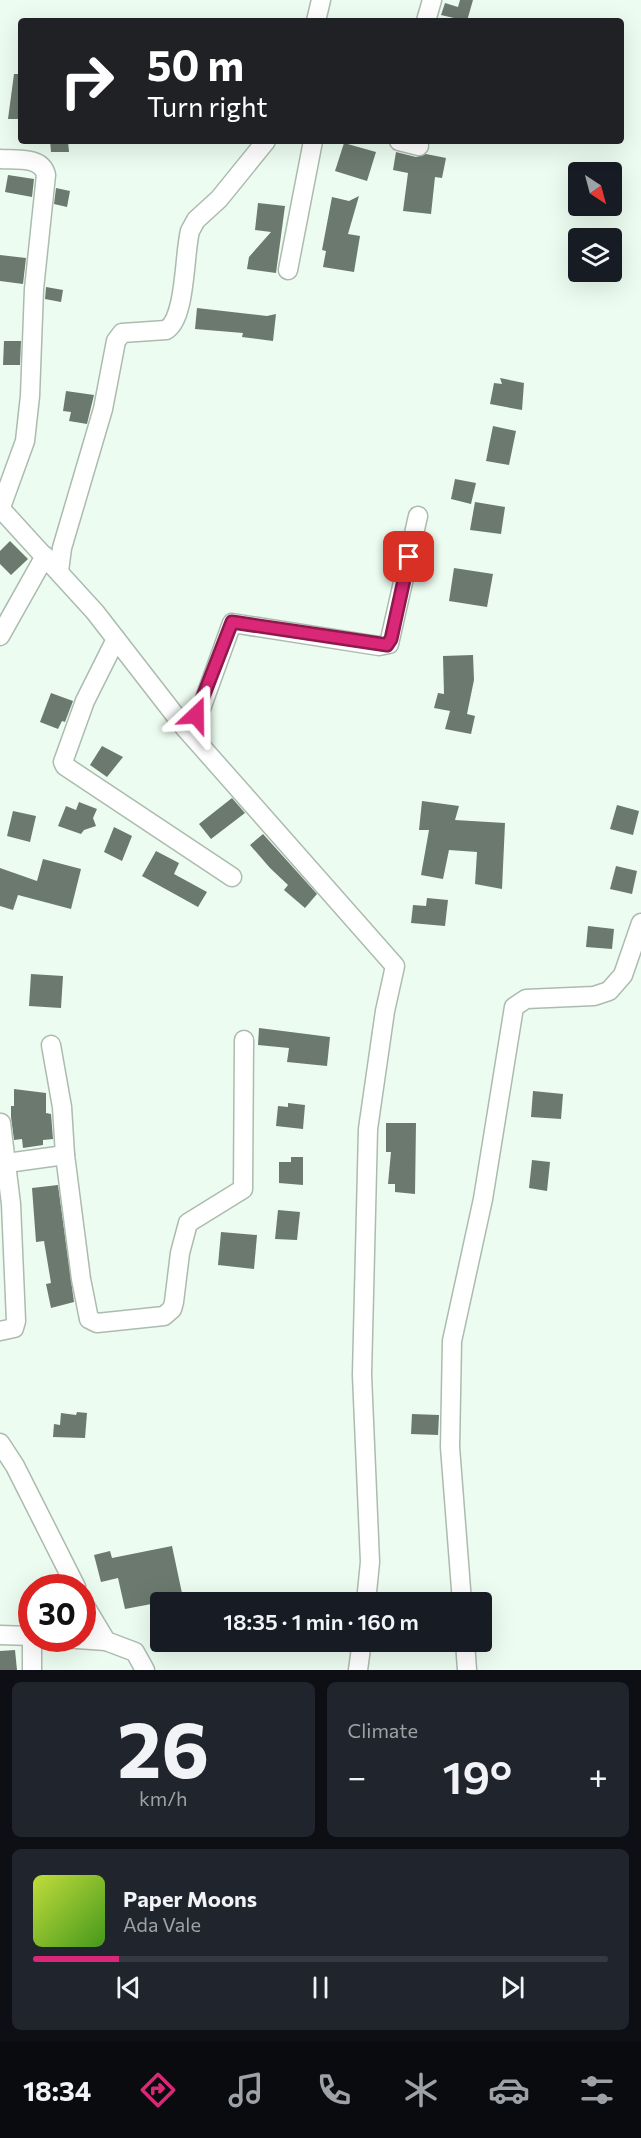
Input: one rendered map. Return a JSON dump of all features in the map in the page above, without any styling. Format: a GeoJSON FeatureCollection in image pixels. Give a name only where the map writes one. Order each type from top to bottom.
{"type":"FeatureCollection","features":[{"type":"Feature","properties":{"kind":"street"},"geometry":{"type":"LineString","coordinates":[[317,18],[321,0]]}},
{"type":"Feature","properties":{"kind":"street"},"geometry":{"type":"LineString","coordinates":[[427,18],[432,0]]}},
{"type":"Feature","properties":{"kind":"street"},"geometry":{"type":"LineString","coordinates":[[59,571],[65,537],[103,409],[116,341],[122,333],[171,327],[179,312],[190,231],[196,220],[219,200],[264,144]]}},
{"type":"Feature","properties":{"kind":"street"},"geometry":{"type":"LineString","coordinates":[[288,270],[312,144]]}},
{"type":"Feature","properties":{"kind":"street"},"geometry":{"type":"LineString","coordinates":[[411,144],[419,146]]}},
{"type":"Feature","properties":{"kind":"street"},"geometry":{"type":"LineString","coordinates":[[0,159],[35,161],[42,166],[46,175],[34,288],[30,396],[25,441],[0,509],[59,571],[116,639],[185,728],[394,966],[368,1129],[362,1375],[370,1562],[367,1592]]}},
{"type":"Feature","properties":{"kind":"street"},"geometry":{"type":"LineString","coordinates":[[185,728],[202,706],[232,622],[379,646],[388,644],[418,516]]}},
{"type":"Feature","properties":{"kind":"street"},"geometry":{"type":"LineString","coordinates":[[0,636],[45,556]]}},
{"type":"Feature","properties":{"kind":"street"},"geometry":{"type":"LineString","coordinates":[[116,639],[86,701],[63,762],[65,766],[232,877]]}},
{"type":"Feature","properties":{"kind":"street"},"geometry":{"type":"LineString","coordinates":[[461,1592],[450,1447],[452,1341],[483,1199],[514,1007],[526,999],[594,996],[609,992],[623,975],[641,923]]}},
{"type":"Feature","properties":{"kind":"street"},"geometry":{"type":"LineString","coordinates":[[51,1045],[62,1107],[65,1155],[81,1279],[89,1319],[97,1323],[164,1316],[172,1309],[180,1253],[188,1223],[243,1189],[244,1040]]}},
{"type":"Feature","properties":{"kind":"street"},"geometry":{"type":"LineString","coordinates":[[0,1331],[14,1328],[16,1321],[7,1163],[2,1123]]}},
{"type":"Feature","properties":{"kind":"street"},"geometry":{"type":"LineString","coordinates":[[7,1163],[65,1155]]}},
{"type":"Feature","properties":{"kind":"street"},"geometry":{"type":"LineString","coordinates":[[0,1443],[15,1466],[69,1574]]}},
{"type":"Feature","properties":{"kind":"street"},"geometry":{"type":"LineString","coordinates":[[96,1624],[106,1641]]}},
{"type":"Feature","properties":{"kind":"street"},"geometry":{"type":"LineString","coordinates":[[0,1635],[18,1636]]}},
{"type":"Feature","properties":{"kind":"street"},"geometry":{"type":"LineString","coordinates":[[96,1640],[106,1641],[135,1652],[145,1670]]}},
{"type":"Feature","properties":{"kind":"street"},"geometry":{"type":"LineString","coordinates":[[32,1652],[32,1670]]}},
{"type":"Feature","properties":{"kind":"street"},"geometry":{"type":"LineString","coordinates":[[358,1670],[360,1652]]}},
{"type":"Feature","properties":{"kind":"street"},"geometry":{"type":"LineString","coordinates":[[466,1652],[467,1670]]}},
{"type":"Feature","properties":{"kind":"building"},"geometry":{"type":"Polygon","coordinates":[[[460,0],[473,0],[468,18],[441,15],[445,3],[458,7],[460,0]]]}},
{"type":"Feature","properties":{"kind":"building"},"geometry":{"type":"Polygon","coordinates":[[[14,74],[18,74],[18,119],[8,119],[14,74]]]}},
{"type":"Feature","properties":{"kind":"building"},"geometry":{"type":"Polygon","coordinates":[[[50,144],[68,144],[69,152],[51,152],[50,144]]]}},
{"type":"Feature","properties":{"kind":"building"},"geometry":{"type":"Polygon","coordinates":[[[344,144],[376,152],[367,181],[335,171],[344,144]]]}},
{"type":"Feature","properties":{"kind":"building"},"geometry":{"type":"Polygon","coordinates":[[[396,152],[416,157],[426,154],[446,158],[442,178],[435,177],[431,214],[403,211],[408,173],[393,170],[396,152]]]}},
{"type":"Feature","properties":{"kind":"building"},"geometry":{"type":"Polygon","coordinates":[[[8,175],[34,179],[32,197],[5,192],[8,175]]]}},
{"type":"Feature","properties":{"kind":"building"},"geometry":{"type":"Polygon","coordinates":[[[56,188],[70,191],[67,207],[54,204],[56,188]]]}},
{"type":"Feature","properties":{"kind":"building"},"geometry":{"type":"Polygon","coordinates":[[[359,196],[348,234],[360,236],[354,272],[323,267],[326,251],[322,250],[332,197],[349,201],[359,196]]]}},
{"type":"Feature","properties":{"kind":"building"},"geometry":{"type":"Polygon","coordinates":[[[258,203],[285,206],[276,273],[247,269],[249,257],[271,232],[255,230],[258,203]]]}},
{"type":"Feature","properties":{"kind":"building"},"geometry":{"type":"Polygon","coordinates":[[[0,255],[26,258],[23,284],[0,281],[0,255]]]}},
{"type":"Feature","properties":{"kind":"building"},"geometry":{"type":"Polygon","coordinates":[[[46,287],[63,290],[61,302],[45,299],[46,287]]]}},
{"type":"Feature","properties":{"kind":"building"},"geometry":{"type":"Polygon","coordinates":[[[197,308],[267,316],[276,314],[273,341],[242,337],[243,333],[195,329],[197,308]]]}},
{"type":"Feature","properties":{"kind":"building"},"geometry":{"type":"Polygon","coordinates":[[[4,341],[21,341],[20,365],[3,365],[4,341]]]}},
{"type":"Feature","properties":{"kind":"building"},"geometry":{"type":"Polygon","coordinates":[[[500,378],[524,383],[522,410],[490,404],[494,383],[502,384],[500,378]]]}},
{"type":"Feature","properties":{"kind":"building"},"geometry":{"type":"Polygon","coordinates":[[[66,391],[94,395],[87,424],[69,421],[71,412],[63,411],[66,391]]]}},
{"type":"Feature","properties":{"kind":"building"},"geometry":{"type":"Polygon","coordinates":[[[493,426],[516,431],[509,465],[486,461],[493,426]]]}},
{"type":"Feature","properties":{"kind":"building"},"geometry":{"type":"Polygon","coordinates":[[[455,479],[476,483],[471,504],[451,499],[455,479]]]}},
{"type":"Feature","properties":{"kind":"building"},"geometry":{"type":"Polygon","coordinates":[[[475,502],[505,507],[501,534],[470,530],[475,502]]]}},
{"type":"Feature","properties":{"kind":"building"},"geometry":{"type":"Polygon","coordinates":[[[10,541],[28,559],[11,575],[0,564],[0,551],[10,541]]]}},
{"type":"Feature","properties":{"kind":"building"},"geometry":{"type":"Polygon","coordinates":[[[454,568],[493,574],[487,607],[449,601],[454,568]]]}},
{"type":"Feature","properties":{"kind":"building"},"geometry":{"type":"Polygon","coordinates":[[[473,655],[474,680],[467,714],[475,716],[471,734],[445,729],[450,711],[434,708],[438,693],[444,694],[443,656],[473,655]]]}},
{"type":"Feature","properties":{"kind":"building"},"geometry":{"type":"Polygon","coordinates":[[[51,693],[73,701],[65,722],[62,721],[58,729],[40,722],[51,693]]]}},
{"type":"Feature","properties":{"kind":"building"},"geometry":{"type":"Polygon","coordinates":[[[102,746],[123,757],[107,777],[90,765],[102,746]]]}},
{"type":"Feature","properties":{"kind":"building"},"geometry":{"type":"Polygon","coordinates":[[[232,798],[245,813],[211,839],[199,824],[232,798]]]}},
{"type":"Feature","properties":{"kind":"building"},"geometry":{"type":"Polygon","coordinates":[[[422,801],[459,806],[455,820],[505,823],[502,889],[475,884],[477,852],[449,850],[443,879],[421,875],[429,830],[419,830],[422,801]]]}},
{"type":"Feature","properties":{"kind":"building"},"geometry":{"type":"Polygon","coordinates":[[[79,802],[97,809],[93,818],[96,826],[84,830],[81,834],[58,826],[66,806],[76,810],[79,802]]]}},
{"type":"Feature","properties":{"kind":"building"},"geometry":{"type":"Polygon","coordinates":[[[617,805],[639,811],[633,835],[610,829],[617,805]]]}},
{"type":"Feature","properties":{"kind":"building"},"geometry":{"type":"Polygon","coordinates":[[[13,811],[36,816],[30,842],[7,836],[13,811]]]}},
{"type":"Feature","properties":{"kind":"building"},"geometry":{"type":"Polygon","coordinates":[[[114,827],[132,836],[122,861],[104,852],[114,827]]]}},
{"type":"Feature","properties":{"kind":"building"},"geometry":{"type":"Polygon","coordinates":[[[263,834],[317,894],[305,908],[284,890],[288,885],[250,845],[263,834]]]}},
{"type":"Feature","properties":{"kind":"building"},"geometry":{"type":"Polygon","coordinates":[[[156,851],[179,863],[174,874],[207,892],[198,907],[142,876],[156,851]]]}},
{"type":"Feature","properties":{"kind":"building"},"geometry":{"type":"Polygon","coordinates":[[[43,859],[81,869],[71,909],[18,895],[13,910],[0,906],[0,868],[37,881],[43,859]]]}},
{"type":"Feature","properties":{"kind":"building"},"geometry":{"type":"Polygon","coordinates":[[[616,866],[637,871],[632,894],[610,889],[616,866]]]}},
{"type":"Feature","properties":{"kind":"building"},"geometry":{"type":"Polygon","coordinates":[[[427,898],[448,900],[445,926],[411,923],[413,905],[426,906],[427,898]]]}},
{"type":"Feature","properties":{"kind":"building"},"geometry":{"type":"Polygon","coordinates":[[[588,926],[614,929],[612,949],[586,947],[588,926]]]}},
{"type":"Feature","properties":{"kind":"building"},"geometry":{"type":"Polygon","coordinates":[[[31,974],[63,976],[61,1008],[29,1006],[31,974]]]}},
{"type":"Feature","properties":{"kind":"building"},"geometry":{"type":"Polygon","coordinates":[[[259,1028],[330,1037],[327,1066],[287,1062],[289,1048],[258,1045],[259,1028]]]}},
{"type":"Feature","properties":{"kind":"building"},"geometry":{"type":"Polygon","coordinates":[[[14,1089],[46,1093],[46,1113],[51,1114],[53,1139],[43,1140],[43,1145],[23,1148],[22,1139],[14,1140],[11,1106],[14,1106],[14,1089]]]}},
{"type":"Feature","properties":{"kind":"building"},"geometry":{"type":"Polygon","coordinates":[[[533,1091],[563,1094],[561,1119],[531,1117],[533,1091]]]}},
{"type":"Feature","properties":{"kind":"building"},"geometry":{"type":"Polygon","coordinates":[[[288,1103],[305,1105],[303,1129],[276,1126],[278,1106],[288,1107],[288,1103]]]}},
{"type":"Feature","properties":{"kind":"building"},"geometry":{"type":"Polygon","coordinates":[[[386,1123],[416,1123],[415,1194],[395,1192],[395,1184],[388,1184],[391,1152],[386,1152],[386,1123]]]}},
{"type":"Feature","properties":{"kind":"building"},"geometry":{"type":"Polygon","coordinates":[[[291,1157],[303,1157],[303,1185],[279,1183],[279,1162],[291,1162],[291,1157]]]}},
{"type":"Feature","properties":{"kind":"building"},"geometry":{"type":"Polygon","coordinates":[[[532,1160],[550,1162],[547,1191],[529,1188],[532,1160]]]}},
{"type":"Feature","properties":{"kind":"building"},"geometry":{"type":"Polygon","coordinates":[[[58,1185],[74,1302],[51,1308],[46,1284],[51,1283],[44,1241],[36,1242],[32,1188],[58,1185]]]}},
{"type":"Feature","properties":{"kind":"building"},"geometry":{"type":"Polygon","coordinates":[[[278,1210],[300,1212],[297,1240],[275,1239],[278,1210]]]}},
{"type":"Feature","properties":{"kind":"building"},"geometry":{"type":"Polygon","coordinates":[[[221,1232],[257,1235],[254,1269],[218,1265],[221,1232]]]}},
{"type":"Feature","properties":{"kind":"building"},"geometry":{"type":"Polygon","coordinates":[[[77,1412],[87,1413],[85,1438],[53,1437],[54,1424],[60,1425],[61,1413],[76,1415],[77,1412]]]}},
{"type":"Feature","properties":{"kind":"building"},"geometry":{"type":"Polygon","coordinates":[[[412,1414],[439,1415],[438,1435],[411,1434],[412,1414]]]}},
{"type":"Feature","properties":{"kind":"building"},"geometry":{"type":"Polygon","coordinates":[[[172,1546],[182,1592],[150,1592],[150,1604],[125,1609],[118,1578],[101,1582],[94,1555],[110,1551],[112,1558],[172,1546]]]}},
{"type":"Feature","properties":{"kind":"building"},"geometry":{"type":"Polygon","coordinates":[[[15,1650],[17,1670],[0,1670],[0,1651],[15,1650]]]}},
{"type":"Feature","properties":{"kind":"route"},"geometry":{"type":"LineString","coordinates":[[196,715],[202,706],[232,622],[379,646],[387,645],[391,639],[409,557]]}}]}
